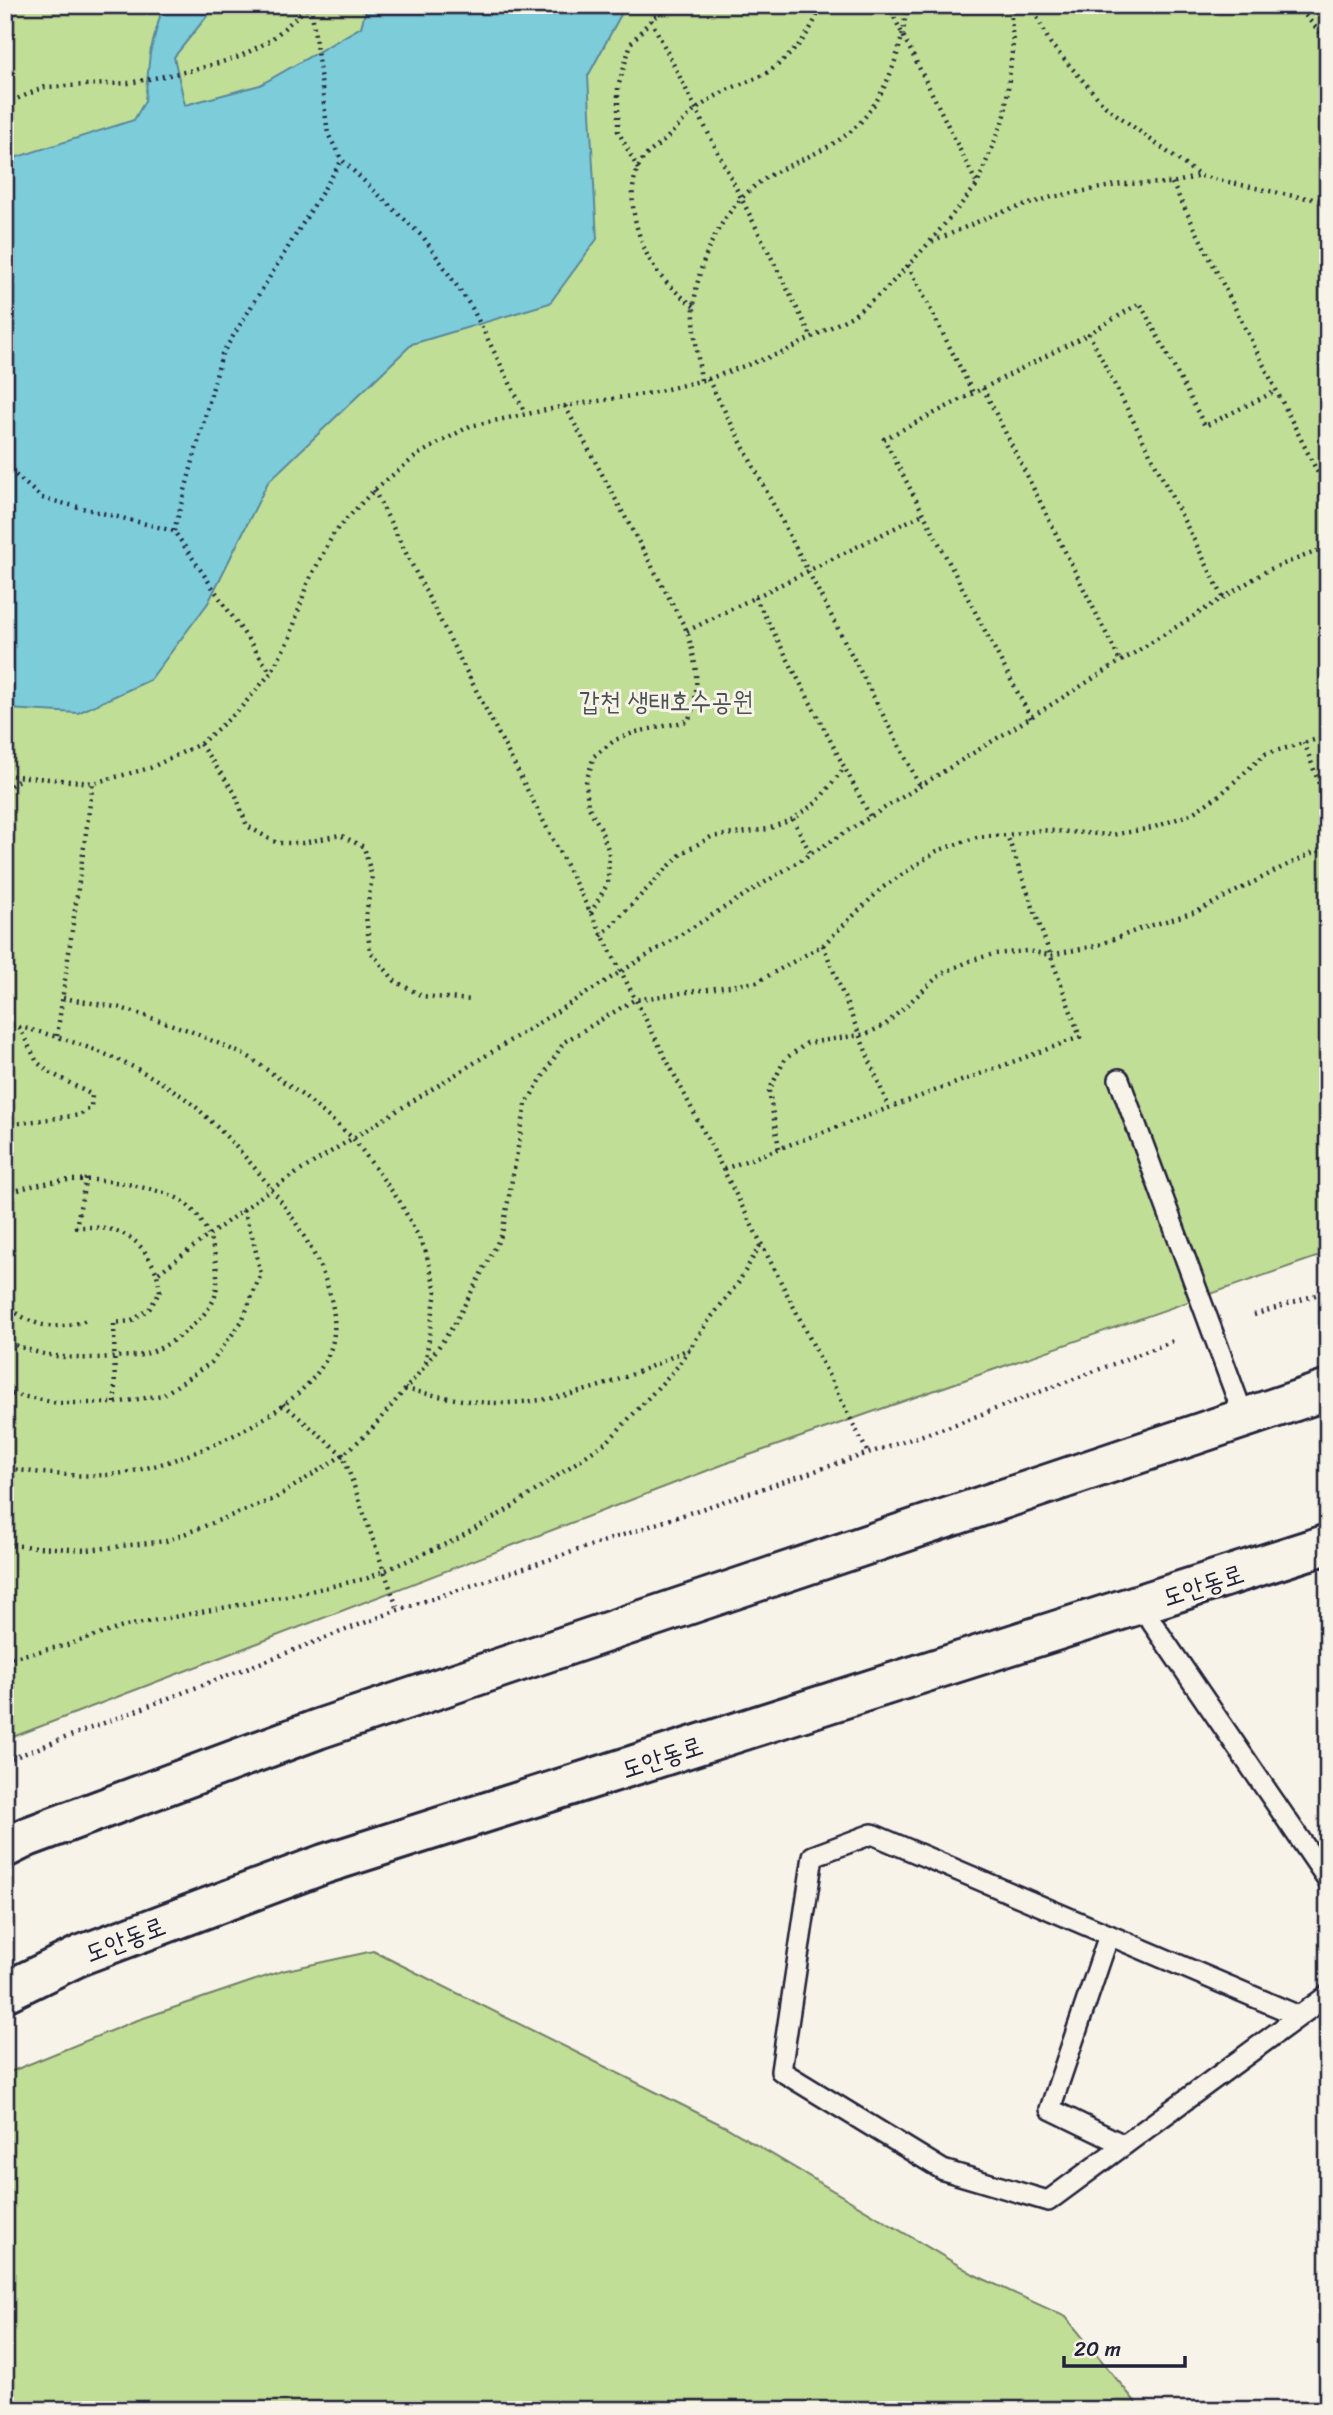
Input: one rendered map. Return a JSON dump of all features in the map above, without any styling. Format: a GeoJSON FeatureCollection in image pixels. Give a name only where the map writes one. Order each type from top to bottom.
{"type":"FeatureCollection","features":[{"type":"Feature","properties":{"kind":"main road"},"geometry":{"type":"LineString","coordinates":[[5,1848],[318,1729],[1328,1390]]}},
{"type":"Feature","properties":{"kind":"main road","name":"도안동로"},"geometry":{"type":"LineString","coordinates":[[5,1992],[81,1955],[324,1864],[1328,1544]]}},
{"type":"Feature","properties":{"kind":"lane"},"geometry":{"type":"LineString","coordinates":[[1119,1079],[1244,1417]]}},
{"type":"Feature","properties":{"kind":"lane"},"geometry":{"type":"LineString","coordinates":[[1140,1605],[1328,1880]]}},
{"type":"Feature","properties":{"kind":"lane"},"geometry":{"type":"LineString","coordinates":[[1299,2016],[872,1834],[813,1856],[781,2071],[943,2170],[1048,2201],[1328,1995]]}},
{"type":"Feature","properties":{"kind":"lane"},"geometry":{"type":"LineString","coordinates":[[1110,1935],[1050,2109],[1124,2146]]}},
{"type":"Feature","properties":{"kind":"path"},"geometry":{"type":"LineString","coordinates":[[5,104],[45,87],[136,81],[194,70],[239,57],[271,40],[311,5]]}},
{"type":"Feature","properties":{"kind":"path"},"geometry":{"type":"LineString","coordinates":[[311,5],[328,134],[342,160],[424,238],[472,309],[524,413]]}},
{"type":"Feature","properties":{"kind":"path"},"geometry":{"type":"LineString","coordinates":[[639,170],[618,131],[618,86],[631,43],[651,20],[669,5]]}},
{"type":"Feature","properties":{"kind":"path"},"geometry":{"type":"LineString","coordinates":[[694,306],[656,272],[644,250],[634,218],[633,181],[644,158],[662,144],[695,108],[771,70],[795,50],[813,27],[821,5]]}},
{"type":"Feature","properties":{"kind":"path"},"geometry":{"type":"LineString","coordinates":[[888,5],[977,185]]}},
{"type":"Feature","properties":{"kind":"path"},"geometry":{"type":"LineString","coordinates":[[701,380],[694,306],[702,266],[720,225],[741,199],[770,175],[836,142],[863,120],[886,89],[909,5]]}},
{"type":"Feature","properties":{"kind":"path"},"geometry":{"type":"LineString","coordinates":[[5,775],[93,783],[150,768],[200,744],[237,712],[271,673],[290,637],[307,584],[335,531],[374,490],[419,454],[470,426],[565,405],[651,393],[708,379],[786,351],[854,315],[885,290],[977,185],[1005,115],[1013,43],[1010,5]]}},
{"type":"Feature","properties":{"kind":"path"},"geometry":{"type":"LineString","coordinates":[[1031,5],[1050,43],[1105,106],[1200,176],[1328,201]]}},
{"type":"Feature","properties":{"kind":"path"},"geometry":{"type":"LineString","coordinates":[[1296,5],[1328,41]]}},
{"type":"Feature","properties":{"kind":"path"},"geometry":{"type":"LineString","coordinates":[[651,20],[812,338]]}},
{"type":"Feature","properties":{"kind":"path"},"geometry":{"type":"LineString","coordinates":[[174,531],[222,355],[342,160]]}},
{"type":"Feature","properties":{"kind":"path"},"geometry":{"type":"LineString","coordinates":[[928,244],[993,215],[1052,197],[1122,184],[1172,183],[1200,176]]}},
{"type":"Feature","properties":{"kind":"path"},"geometry":{"type":"LineString","coordinates":[[1172,183],[1328,494]]}},
{"type":"Feature","properties":{"kind":"path"},"geometry":{"type":"LineString","coordinates":[[908,265],[973,393]]}},
{"type":"Feature","properties":{"kind":"path"},"geometry":{"type":"LineString","coordinates":[[1031,718],[884,439],[1089,334],[1140,303],[1205,426],[1276,391]]}},
{"type":"Feature","properties":{"kind":"path"},"geometry":{"type":"LineString","coordinates":[[1089,334],[1223,597]]}},
{"type":"Feature","properties":{"kind":"path"},"geometry":{"type":"LineString","coordinates":[[708,379],[920,786]]}},
{"type":"Feature","properties":{"kind":"path"},"geometry":{"type":"LineString","coordinates":[[983,388],[1121,663]]}},
{"type":"Feature","properties":{"kind":"path"},"geometry":{"type":"LineString","coordinates":[[565,405],[687,631],[697,678],[696,704],[688,721],[636,732],[615,740],[594,756],[586,782],[588,806],[600,827],[609,852],[608,883],[590,914]]}},
{"type":"Feature","properties":{"kind":"path"},"geometry":{"type":"LineString","coordinates":[[5,466],[42,498],[174,531],[271,673]]}},
{"type":"Feature","properties":{"kind":"path"},"geometry":{"type":"LineString","coordinates":[[374,490],[868,1453]]}},
{"type":"Feature","properties":{"kind":"path"},"geometry":{"type":"LineString","coordinates":[[687,631],[923,514]]}},
{"type":"Feature","properties":{"kind":"path"},"geometry":{"type":"LineString","coordinates":[[157,1274],[271,1189],[353,1138],[1268,570],[1328,547]]}},
{"type":"Feature","properties":{"kind":"path"},"geometry":{"type":"LineString","coordinates":[[755,597],[871,818]]}},
{"type":"Feature","properties":{"kind":"path"},"geometry":{"type":"LineString","coordinates":[[5,1545],[87,1550],[166,1541],[274,1499],[343,1455],[370,1431],[425,1366],[454,1325],[502,1234],[526,1104],[564,1042],[634,1000],[757,982],[823,945],[883,888],[937,851],[977,837],[1041,830],[1112,835],[1152,828],[1191,814],[1221,794],[1265,754],[1328,736]]}},
{"type":"Feature","properties":{"kind":"path"},"geometry":{"type":"LineString","coordinates":[[1304,742],[1328,809]]}},
{"type":"Feature","properties":{"kind":"path"},"geometry":{"type":"LineString","coordinates":[[200,744],[235,793],[247,825],[277,842],[303,843],[340,835],[364,847],[372,877],[366,916],[370,951],[394,981],[422,996],[472,1000]]}},
{"type":"Feature","properties":{"kind":"path"},"geometry":{"type":"LineString","coordinates":[[601,936],[682,853],[711,837],[768,830],[793,819],[817,802],[844,768]]}},
{"type":"Feature","properties":{"kind":"path"},"geometry":{"type":"LineString","coordinates":[[5,790],[21,778]]}},
{"type":"Feature","properties":{"kind":"path"},"geometry":{"type":"LineString","coordinates":[[57,1036],[93,783]]}},
{"type":"Feature","properties":{"kind":"path"},"geometry":{"type":"LineString","coordinates":[[793,819],[811,855]]}},
{"type":"Feature","properties":{"kind":"path"},"geometry":{"type":"LineString","coordinates":[[724,1169],[1080,1037],[1007,835]]}},
{"type":"Feature","properties":{"kind":"path"},"geometry":{"type":"LineString","coordinates":[[779,1148],[769,1091],[785,1059],[807,1043],[867,1034],[886,1024],[941,974],[972,960],[994,954],[1027,951],[1050,954],[1096,946],[1198,911],[1281,868],[1317,851],[1328,849]]}},
{"type":"Feature","properties":{"kind":"path"},"geometry":{"type":"LineString","coordinates":[[823,945],[888,1107]]}},
{"type":"Feature","properties":{"kind":"path"},"geometry":{"type":"LineString","coordinates":[[63,998],[121,1008],[188,1030],[249,1057],[302,1095],[353,1138],[400,1202],[425,1249],[436,1292],[425,1366]]}},
{"type":"Feature","properties":{"kind":"path"},"geometry":{"type":"LineString","coordinates":[[5,1024],[57,1036],[149,1076],[196,1106],[228,1138],[301,1230],[323,1272],[333,1303],[333,1340],[321,1367],[303,1388],[255,1425],[216,1444],[143,1468],[107,1475],[55,1474],[5,1468]]}},
{"type":"Feature","properties":{"kind":"path"},"geometry":{"type":"LineString","coordinates":[[5,1125],[80,1115],[91,1107],[92,1095],[49,1072],[37,1062],[19,1027]]}},
{"type":"Feature","properties":{"kind":"path"},"geometry":{"type":"LineString","coordinates":[[5,1195],[24,1187],[86,1178],[118,1181],[159,1191],[183,1201],[202,1220],[217,1262],[215,1297],[200,1320],[169,1342],[145,1354],[86,1360],[46,1356],[5,1340]]}},
{"type":"Feature","properties":{"kind":"path"},"geometry":{"type":"LineString","coordinates":[[86,1178],[76,1227],[121,1231],[138,1243],[150,1257],[157,1274],[159,1291],[150,1308],[132,1321],[114,1323],[115,1403]]}},
{"type":"Feature","properties":{"kind":"path"},"geometry":{"type":"LineString","coordinates":[[5,1393],[58,1403],[115,1403],[163,1395],[212,1362],[242,1321],[261,1274],[243,1210]]}},
{"type":"Feature","properties":{"kind":"path"},"geometry":{"type":"LineString","coordinates":[[5,1659],[67,1645],[126,1626],[368,1578],[457,1539],[509,1509],[609,1440],[678,1366],[738,1283],[762,1244]]}},
{"type":"Feature","properties":{"kind":"path"},"geometry":{"type":"LineString","coordinates":[[1254,1315],[1328,1291]]}},
{"type":"Feature","properties":{"kind":"path"},"geometry":{"type":"LineString","coordinates":[[5,1305],[35,1323],[50,1327],[68,1326],[87,1320]]}},
{"type":"Feature","properties":{"kind":"path"},"geometry":{"type":"LineString","coordinates":[[5,1761],[398,1610],[956,1424],[1176,1340]]}},
{"type":"Feature","properties":{"kind":"path"},"geometry":{"type":"LineString","coordinates":[[405,1389],[505,1404],[554,1398],[605,1385],[646,1370],[691,1348]]}},
{"type":"Feature","properties":{"kind":"path"},"geometry":{"type":"LineString","coordinates":[[283,1404],[343,1455],[398,1610]]}},
{"type":"Feature","properties":{"kind":"green space","name":"갑천 생태호수공원"},"geometry":{"type":"Polygon","coordinates":[[[5,5],[1328,5],[1328,1253],[735,1460],[5,1740],[5,5]]]}},
{"type":"Feature","properties":{"kind":"green space"},"geometry":{"type":"Polygon","coordinates":[[[373,1951],[726,2127],[975,2275],[1066,2317],[1142,2410],[5,2410],[5,2074],[132,2022],[282,1971],[373,1951]]]}},
{"type":"Feature","properties":{"kind":"water"},"geometry":{"type":"Polygon","coordinates":[[[163,5],[216,5],[174,57],[185,105],[260,85],[361,27],[367,5],[626,5],[588,76],[597,239],[550,303],[412,344],[268,482],[208,603],[150,680],[78,713],[5,709],[5,170],[17,157],[134,120],[145,101],[150,53],[163,5]]]}}]}
